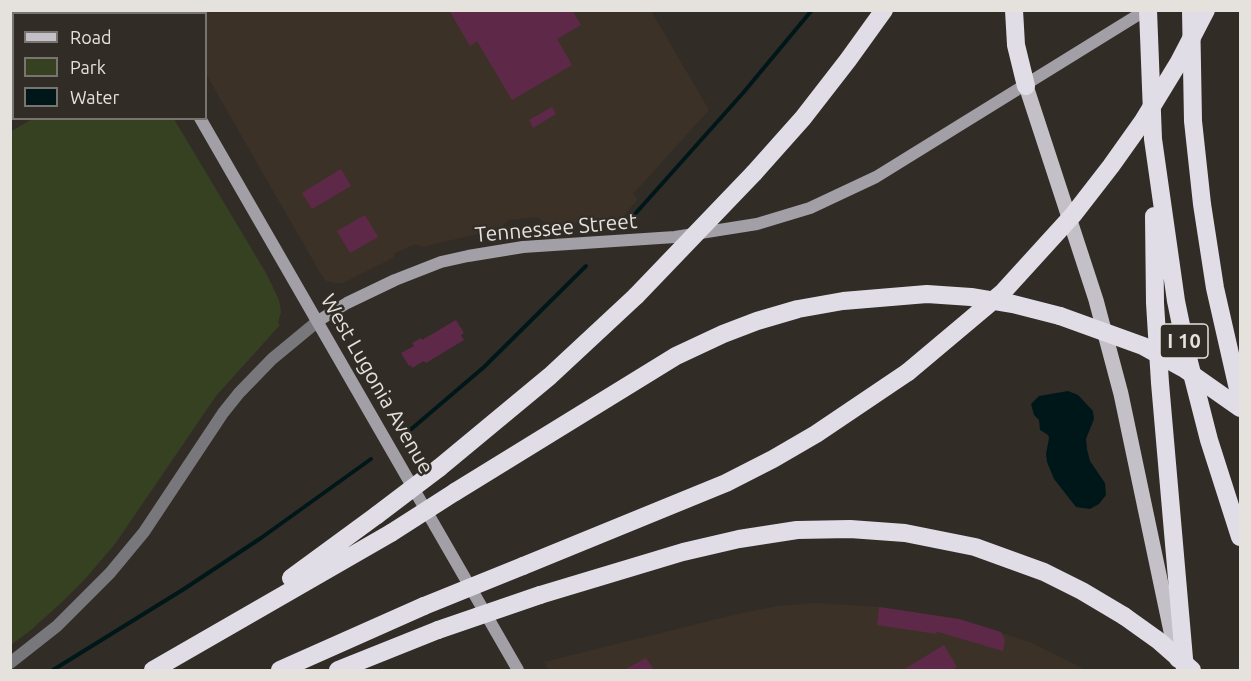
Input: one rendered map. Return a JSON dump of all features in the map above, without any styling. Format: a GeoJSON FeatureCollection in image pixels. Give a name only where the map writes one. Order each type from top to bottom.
{"type":"FeatureCollection","features":[{"type":"Feature","properties":{"kind":"highway"},"geometry":{"type":"LineString","coordinates":[[219,631],[439,468],[550,376],[636,296],[754,174],[803,118],[884,10]]}},
{"type":"Feature","properties":{"kind":"highway"},"geometry":{"type":"LineString","coordinates":[[1014,10],[1016,45],[1026,86]]}},
{"type":"Feature","properties":{"kind":"highway","name":"I 10"},"geometry":{"type":"LineString","coordinates":[[1147,10],[1153,140],[1176,301],[1186,354],[1209,440],[1240,537]]}},
{"type":"Feature","properties":{"kind":"highway","name":"I 10"},"geometry":{"type":"LineString","coordinates":[[1191,10],[1193,121],[1202,204],[1215,288],[1240,398]]}},
{"type":"Feature","properties":{"kind":"highway"},"geometry":{"type":"LineString","coordinates":[[280,670],[424,606],[726,483],[807,439],[908,372],[1002,293],[1073,215],[1143,121],[1179,62],[1206,10]]}},
{"type":"Feature","properties":{"kind":"highway"},"geometry":{"type":"LineString","coordinates":[[1153,140],[1155,303],[1185,670]]}},
{"type":"Feature","properties":{"kind":"highway"},"geometry":{"type":"LineString","coordinates":[[153,670],[391,533],[676,356],[723,334],[798,309],[843,301],[927,294],[971,297],[1013,304],[1060,316],[1143,346],[1183,368],[1240,408]]}},
{"type":"Feature","properties":{"kind":"highway"},"geometry":{"type":"LineString","coordinates":[[338,670],[438,630],[540,595],[683,552],[739,539],[797,530],[850,529],[905,533],[975,547],[1044,572],[1124,616],[1159,641],[1192,670]]}},
{"type":"Feature","properties":{"kind":"main road","name":"Tennessee Street"},"geometry":{"type":"LineString","coordinates":[[318,321],[347,303],[395,280],[441,262],[524,247],[675,237],[738,228],[783,217],[843,194],[876,177],[1147,10]]}},
{"type":"Feature","properties":{"kind":"main road"},"geometry":{"type":"LineString","coordinates":[[1026,86],[1096,300],[1118,384],[1179,670]]}},
{"type":"Feature","properties":{"kind":"main road","name":"West Lugonia Avenue"},"geometry":{"type":"LineString","coordinates":[[201,120],[518,670]]}},
{"type":"Feature","properties":{"kind":"street","name":"Tennessee Street"},"geometry":{"type":"LineString","coordinates":[[10,663],[57,626],[110,573],[144,532],[223,413],[239,393],[273,359],[318,321]]}},
{"type":"Feature","properties":{"kind":"shaded area"},"geometry":{"type":"Polygon","coordinates":[[[651,11],[709,110],[633,194],[638,199],[620,220],[549,225],[537,217],[508,220],[499,229],[422,247],[416,244],[395,253],[393,258],[343,283],[335,283],[326,281],[322,276],[207,76],[207,12],[173,12],[651,11]]]}},
{"type":"Feature","properties":{"kind":"shaded area"},"geometry":{"type":"Polygon","coordinates":[[[816,603],[879,607],[959,619],[1032,643],[1086,670],[549,670],[544,662],[737,614],[779,606],[816,603]]]}},
{"type":"Feature","properties":{"kind":"green space"},"geometry":{"type":"Polygon","coordinates":[[[31,120],[175,120],[266,273],[279,300],[281,312],[278,323],[280,325],[216,396],[115,544],[62,602],[11,645],[10,132],[31,120]]]}},
{"type":"Feature","properties":{"kind":"water"},"geometry":{"type":"Polygon","coordinates":[[[1068,391],[1078,395],[1093,411],[1094,419],[1086,439],[1087,449],[1090,461],[1105,483],[1106,495],[1099,504],[1090,509],[1076,507],[1054,479],[1046,454],[1049,438],[1040,430],[1039,420],[1034,415],[1031,404],[1039,396],[1068,391]]]}},
{"type":"Feature","properties":{"kind":"building"},"geometry":{"type":"Polygon","coordinates":[[[449,10],[572,10],[581,25],[557,39],[572,65],[512,100],[477,41],[470,46],[449,10]]]}},
{"type":"Feature","properties":{"kind":"building"},"geometry":{"type":"Polygon","coordinates":[[[552,107],[556,114],[533,128],[529,120],[552,107]]]}},
{"type":"Feature","properties":{"kind":"building"},"geometry":{"type":"Polygon","coordinates":[[[341,169],[351,186],[312,209],[302,193],[341,169]]]}},
{"type":"Feature","properties":{"kind":"building"},"geometry":{"type":"Polygon","coordinates":[[[365,215],[378,237],[350,253],[337,231],[365,215]]]}},
{"type":"Feature","properties":{"kind":"building"},"geometry":{"type":"Polygon","coordinates":[[[456,320],[464,333],[461,335],[464,340],[426,363],[424,361],[412,368],[411,365],[409,366],[401,353],[414,346],[412,343],[421,338],[422,340],[456,320]]]}},
{"type":"Feature","properties":{"kind":"building"},"geometry":{"type":"Polygon","coordinates":[[[879,607],[959,619],[1001,632],[1005,640],[1003,651],[935,631],[937,634],[877,625],[879,607]]]}},
{"type":"Feature","properties":{"kind":"building"},"geometry":{"type":"Polygon","coordinates":[[[944,645],[957,667],[951,670],[903,670],[944,645]]]}},
{"type":"Feature","properties":{"kind":"building"},"geometry":{"type":"Polygon","coordinates":[[[646,658],[654,670],[624,670],[646,658]]]}},
{"type":"Feature","properties":{"kind":"waterway"},"geometry":{"type":"LineString","coordinates":[[635,214],[743,93],[812,10]]}},
{"type":"Feature","properties":{"kind":"waterway"},"geometry":{"type":"LineString","coordinates":[[409,431],[484,367],[586,266]]}},
{"type":"Feature","properties":{"kind":"waterway"},"geometry":{"type":"LineString","coordinates":[[53,670],[184,589],[261,538],[371,459]]}}]}
